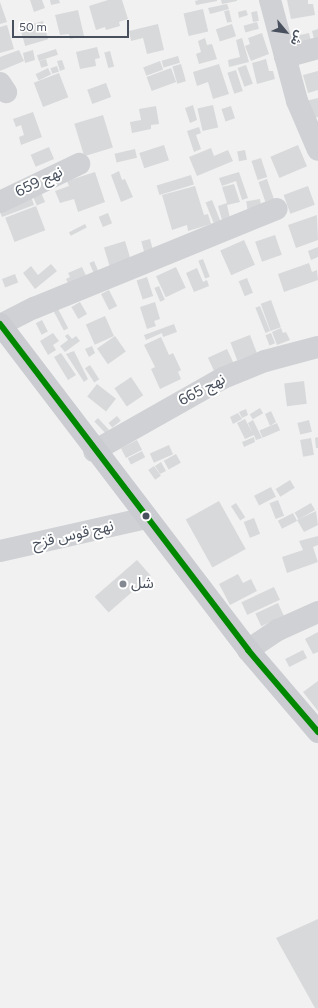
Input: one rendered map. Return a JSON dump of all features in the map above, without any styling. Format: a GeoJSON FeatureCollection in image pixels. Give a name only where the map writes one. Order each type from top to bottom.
{"type":"FeatureCollection","features":[{"type":"Feature","properties":{"kind":"main road"},"geometry":{"type":"LineString","coordinates":[[0,325],[94,451],[248,650],[318,732]]}},
{"type":"Feature","properties":{"kind":"street"},"geometry":{"type":"LineString","coordinates":[[270,0],[297,101],[318,150]]}},
{"type":"Feature","properties":{"kind":"street"},"geometry":{"type":"LineString","coordinates":[[285,57],[318,48]]}},
{"type":"Feature","properties":{"kind":"street","name":"نهج 659"},"geometry":{"type":"LineString","coordinates":[[0,202],[79,164]]}},
{"type":"Feature","properties":{"kind":"street"},"geometry":{"type":"LineString","coordinates":[[0,325],[34,308],[277,209]]}},
{"type":"Feature","properties":{"kind":"street","name":"نهج 665"},"geometry":{"type":"LineString","coordinates":[[94,451],[223,378],[265,361],[318,347]]}},
{"type":"Feature","properties":{"kind":"street","name":"نهج قوس قزح"},"geometry":{"type":"LineString","coordinates":[[0,551],[146,518]]}},
{"type":"Feature","properties":{"kind":"street"},"geometry":{"type":"LineString","coordinates":[[248,650],[278,630],[318,612]]}},
{"type":"Feature","properties":{"kind":"building"},"geometry":{"type":"Polygon","coordinates":[[[30,0],[42,0],[45,8],[34,12],[30,0]]]}},
{"type":"Feature","properties":{"kind":"building"},"geometry":{"type":"Polygon","coordinates":[[[50,0],[59,0],[60,3],[51,5],[50,0]]]}},
{"type":"Feature","properties":{"kind":"building"},"geometry":{"type":"Polygon","coordinates":[[[108,0],[122,0],[128,19],[119,22],[120,26],[106,30],[105,27],[96,30],[89,6],[108,0]]]}},
{"type":"Feature","properties":{"kind":"building"},"geometry":{"type":"Polygon","coordinates":[[[221,0],[237,0],[237,1],[222,4],[221,0]]]}},
{"type":"Feature","properties":{"kind":"building"},"geometry":{"type":"Polygon","coordinates":[[[287,0],[308,0],[308,4],[313,4],[315,15],[291,19],[287,0]]]}},
{"type":"Feature","properties":{"kind":"building"},"geometry":{"type":"Polygon","coordinates":[[[195,1],[217,1],[196,5],[195,1]]]}},
{"type":"Feature","properties":{"kind":"building"},"geometry":{"type":"Polygon","coordinates":[[[0,2],[7,22],[0,24],[0,2]]]}},
{"type":"Feature","properties":{"kind":"building"},"geometry":{"type":"Polygon","coordinates":[[[227,4],[229,9],[210,14],[208,8],[227,4]]]}},
{"type":"Feature","properties":{"kind":"building"},"geometry":{"type":"Polygon","coordinates":[[[203,9],[208,31],[189,36],[184,13],[203,9]]]}},
{"type":"Feature","properties":{"kind":"building"},"geometry":{"type":"Polygon","coordinates":[[[78,10],[84,36],[70,39],[69,34],[60,35],[55,15],[78,10]]]}},
{"type":"Feature","properties":{"kind":"building"},"geometry":{"type":"Polygon","coordinates":[[[229,10],[232,22],[227,23],[224,11],[229,10]]]}},
{"type":"Feature","properties":{"kind":"building"},"geometry":{"type":"Polygon","coordinates":[[[246,10],[248,15],[239,18],[238,12],[246,10]]]}},
{"type":"Feature","properties":{"kind":"building"},"geometry":{"type":"Polygon","coordinates":[[[257,11],[259,21],[253,22],[251,12],[257,11]]]}},
{"type":"Feature","properties":{"kind":"building"},"geometry":{"type":"Polygon","coordinates":[[[43,21],[48,39],[25,46],[20,28],[43,21]]]}},
{"type":"Feature","properties":{"kind":"building"},"geometry":{"type":"Polygon","coordinates":[[[257,22],[259,29],[245,33],[244,26],[257,22]]]}},
{"type":"Feature","properties":{"kind":"building"},"geometry":{"type":"Polygon","coordinates":[[[158,24],[164,50],[147,54],[143,38],[131,41],[129,31],[158,24]]]}},
{"type":"Feature","properties":{"kind":"building"},"geometry":{"type":"Polygon","coordinates":[[[232,24],[236,36],[220,42],[216,29],[232,24]]]}},
{"type":"Feature","properties":{"kind":"building"},"geometry":{"type":"Polygon","coordinates":[[[7,25],[14,49],[0,53],[0,27],[7,25]]]}},
{"type":"Feature","properties":{"kind":"building"},"geometry":{"type":"Polygon","coordinates":[[[318,29],[318,53],[312,31],[318,29]]]}},
{"type":"Feature","properties":{"kind":"building"},"geometry":{"type":"Polygon","coordinates":[[[262,33],[269,54],[251,61],[245,46],[250,44],[248,38],[262,33]]]}},
{"type":"Feature","properties":{"kind":"building"},"geometry":{"type":"Polygon","coordinates":[[[309,33],[314,55],[300,59],[294,36],[309,33]]]}},
{"type":"Feature","properties":{"kind":"building"},"geometry":{"type":"Polygon","coordinates":[[[205,38],[207,45],[212,44],[217,59],[199,64],[196,54],[201,52],[198,41],[205,38]]]}},
{"type":"Feature","properties":{"kind":"building"},"geometry":{"type":"Polygon","coordinates":[[[242,38],[249,62],[229,67],[228,60],[240,57],[236,40],[242,38]]]}},
{"type":"Feature","properties":{"kind":"building"},"geometry":{"type":"Polygon","coordinates":[[[97,47],[100,58],[95,59],[96,66],[80,69],[76,52],[97,47]]]}},
{"type":"Feature","properties":{"kind":"building"},"geometry":{"type":"Polygon","coordinates":[[[56,49],[58,55],[39,61],[37,55],[56,49]]]}},
{"type":"Feature","properties":{"kind":"building"},"geometry":{"type":"Polygon","coordinates":[[[19,50],[24,61],[0,71],[0,57],[19,50]]]}},
{"type":"Feature","properties":{"kind":"building"},"geometry":{"type":"Polygon","coordinates":[[[33,50],[35,60],[25,63],[23,53],[33,50]]]}},
{"type":"Feature","properties":{"kind":"building"},"geometry":{"type":"Polygon","coordinates":[[[110,51],[114,66],[108,68],[104,53],[110,51]]]}},
{"type":"Feature","properties":{"kind":"building"},"geometry":{"type":"Polygon","coordinates":[[[178,56],[180,63],[164,67],[162,61],[178,56]]]}},
{"type":"Feature","properties":{"kind":"building"},"geometry":{"type":"Polygon","coordinates":[[[46,59],[48,66],[41,68],[39,61],[46,59]]]}},
{"type":"Feature","properties":{"kind":"building"},"geometry":{"type":"Polygon","coordinates":[[[266,59],[269,71],[273,71],[275,79],[257,84],[252,63],[266,59]]]}},
{"type":"Feature","properties":{"kind":"building"},"geometry":{"type":"Polygon","coordinates":[[[62,60],[65,69],[60,71],[57,61],[62,60]]]}},
{"type":"Feature","properties":{"kind":"building"},"geometry":{"type":"Polygon","coordinates":[[[160,61],[163,69],[146,76],[143,67],[160,61]]]}},
{"type":"Feature","properties":{"kind":"building"},"geometry":{"type":"Polygon","coordinates":[[[181,64],[186,81],[177,84],[172,66],[181,64]]]}},
{"type":"Feature","properties":{"kind":"building"},"geometry":{"type":"Polygon","coordinates":[[[219,64],[229,94],[213,99],[208,82],[197,86],[193,72],[219,64]]]}},
{"type":"Feature","properties":{"kind":"building"},"geometry":{"type":"Polygon","coordinates":[[[246,65],[253,84],[244,87],[238,68],[246,65]]]}},
{"type":"Feature","properties":{"kind":"building"},"geometry":{"type":"Polygon","coordinates":[[[57,66],[59,72],[52,74],[50,68],[57,66]]]}},
{"type":"Feature","properties":{"kind":"building"},"geometry":{"type":"Polygon","coordinates":[[[48,68],[51,74],[39,81],[36,74],[48,68]]]}},
{"type":"Feature","properties":{"kind":"building"},"geometry":{"type":"Polygon","coordinates":[[[171,68],[176,82],[152,91],[147,77],[171,68]]]}},
{"type":"Feature","properties":{"kind":"building"},"geometry":{"type":"Polygon","coordinates":[[[236,70],[243,91],[234,94],[227,73],[236,70]]]}},
{"type":"Feature","properties":{"kind":"building"},"geometry":{"type":"Polygon","coordinates":[[[318,71],[318,90],[308,93],[303,75],[318,71]]]}},
{"type":"Feature","properties":{"kind":"building"},"geometry":{"type":"Polygon","coordinates":[[[59,73],[68,97],[43,107],[34,83],[59,73]]]}},
{"type":"Feature","properties":{"kind":"building"},"geometry":{"type":"Polygon","coordinates":[[[106,83],[111,97],[92,104],[87,90],[106,83]]]}},
{"type":"Feature","properties":{"kind":"building"},"geometry":{"type":"Polygon","coordinates":[[[318,98],[318,117],[307,120],[302,102],[318,98]]]}},
{"type":"Feature","properties":{"kind":"building"},"geometry":{"type":"Polygon","coordinates":[[[193,105],[197,120],[190,123],[185,108],[193,105]]]}},
{"type":"Feature","properties":{"kind":"building"},"geometry":{"type":"Polygon","coordinates":[[[213,105],[218,127],[203,131],[197,109],[213,105]]]}},
{"type":"Feature","properties":{"kind":"building"},"geometry":{"type":"Polygon","coordinates":[[[156,106],[159,124],[151,125],[151,129],[132,133],[130,122],[141,120],[139,109],[156,106]]]}},
{"type":"Feature","properties":{"kind":"building"},"geometry":{"type":"Polygon","coordinates":[[[231,106],[235,118],[226,121],[221,109],[231,106]]]}},
{"type":"Feature","properties":{"kind":"building"},"geometry":{"type":"Polygon","coordinates":[[[33,112],[42,137],[21,145],[19,137],[24,135],[21,125],[16,127],[13,119],[33,112]]]}},
{"type":"Feature","properties":{"kind":"building"},"geometry":{"type":"Polygon","coordinates":[[[103,115],[113,148],[84,156],[74,124],[103,115]]]}},
{"type":"Feature","properties":{"kind":"building"},"geometry":{"type":"Polygon","coordinates":[[[199,127],[201,133],[196,135],[201,149],[194,152],[187,131],[199,127]]]}},
{"type":"Feature","properties":{"kind":"building"},"geometry":{"type":"Polygon","coordinates":[[[164,145],[169,160],[144,168],[139,153],[164,145]]]}},
{"type":"Feature","properties":{"kind":"building"},"geometry":{"type":"Polygon","coordinates":[[[298,145],[307,166],[279,178],[270,157],[298,145]]]}},
{"type":"Feature","properties":{"kind":"building"},"geometry":{"type":"Polygon","coordinates":[[[49,147],[54,159],[36,167],[31,155],[49,147]]]}},
{"type":"Feature","properties":{"kind":"building"},"geometry":{"type":"Polygon","coordinates":[[[211,148],[214,156],[228,150],[233,161],[197,176],[189,157],[211,148]]]}},
{"type":"Feature","properties":{"kind":"building"},"geometry":{"type":"Polygon","coordinates":[[[135,149],[137,158],[117,162],[115,154],[135,149]]]}},
{"type":"Feature","properties":{"kind":"building"},"geometry":{"type":"Polygon","coordinates":[[[245,150],[247,160],[239,161],[237,152],[245,150]]]}},
{"type":"Feature","properties":{"kind":"building"},"geometry":{"type":"Polygon","coordinates":[[[261,158],[267,177],[258,180],[251,161],[261,158]]]}},
{"type":"Feature","properties":{"kind":"building"},"geometry":{"type":"Polygon","coordinates":[[[119,171],[122,180],[125,179],[133,197],[121,202],[111,175],[119,171]]]}},
{"type":"Feature","properties":{"kind":"building"},"geometry":{"type":"Polygon","coordinates":[[[95,172],[105,202],[78,212],[74,199],[60,203],[55,191],[69,186],[67,181],[95,172]]]}},
{"type":"Feature","properties":{"kind":"building"},"geometry":{"type":"Polygon","coordinates":[[[239,172],[248,198],[242,200],[236,181],[222,186],[219,178],[239,172]]]}},
{"type":"Feature","properties":{"kind":"building"},"geometry":{"type":"Polygon","coordinates":[[[191,175],[194,185],[159,195],[157,186],[191,175]]]}},
{"type":"Feature","properties":{"kind":"building"},"geometry":{"type":"Polygon","coordinates":[[[267,179],[274,199],[265,202],[258,182],[267,179]]]}},
{"type":"Feature","properties":{"kind":"building"},"geometry":{"type":"Polygon","coordinates":[[[234,184],[240,202],[227,205],[230,218],[222,220],[218,206],[227,203],[222,187],[234,184]]]}},
{"type":"Feature","properties":{"kind":"building"},"geometry":{"type":"Polygon","coordinates":[[[195,186],[204,215],[208,214],[211,224],[188,231],[187,225],[172,230],[162,195],[195,186]]]}},
{"type":"Feature","properties":{"kind":"building"},"geometry":{"type":"Polygon","coordinates":[[[308,186],[315,205],[290,214],[284,195],[308,186]]]}},
{"type":"Feature","properties":{"kind":"building"},"geometry":{"type":"Polygon","coordinates":[[[40,190],[45,202],[37,205],[32,194],[40,190]]]}},
{"type":"Feature","properties":{"kind":"building"},"geometry":{"type":"Polygon","coordinates":[[[30,194],[34,205],[2,217],[0,212],[30,194]]]}},
{"type":"Feature","properties":{"kind":"building"},"geometry":{"type":"Polygon","coordinates":[[[260,199],[262,211],[248,213],[246,201],[260,199]]]}},
{"type":"Feature","properties":{"kind":"building"},"geometry":{"type":"Polygon","coordinates":[[[212,200],[220,220],[214,223],[206,203],[212,200]]]}},
{"type":"Feature","properties":{"kind":"building"},"geometry":{"type":"Polygon","coordinates":[[[36,206],[45,230],[15,242],[5,218],[36,206]]]}},
{"type":"Feature","properties":{"kind":"building"},"geometry":{"type":"Polygon","coordinates":[[[108,213],[112,223],[103,227],[99,217],[108,213]]]}},
{"type":"Feature","properties":{"kind":"building"},"geometry":{"type":"Polygon","coordinates":[[[317,215],[318,240],[296,248],[288,225],[317,215]]]}},
{"type":"Feature","properties":{"kind":"building"},"geometry":{"type":"Polygon","coordinates":[[[85,224],[87,228],[71,236],[69,232],[85,224]]]}},
{"type":"Feature","properties":{"kind":"building"},"geometry":{"type":"Polygon","coordinates":[[[275,235],[282,255],[262,262],[255,242],[275,235]]]}},
{"type":"Feature","properties":{"kind":"building"},"geometry":{"type":"Polygon","coordinates":[[[150,239],[155,258],[146,261],[141,241],[150,239]]]}},
{"type":"Feature","properties":{"kind":"building"},"geometry":{"type":"Polygon","coordinates":[[[244,240],[255,265],[231,275],[220,251],[244,240]]]}},
{"type":"Feature","properties":{"kind":"building"},"geometry":{"type":"Polygon","coordinates":[[[125,241],[131,261],[110,268],[104,247],[125,241]]]}},
{"type":"Feature","properties":{"kind":"building"},"geometry":{"type":"Polygon","coordinates":[[[318,247],[318,257],[311,260],[308,251],[318,247]]]}},
{"type":"Feature","properties":{"kind":"building"},"geometry":{"type":"Polygon","coordinates":[[[203,259],[210,277],[205,279],[198,261],[203,259]]]}},
{"type":"Feature","properties":{"kind":"building"},"geometry":{"type":"Polygon","coordinates":[[[94,261],[100,275],[95,277],[89,263],[94,261]]]}},
{"type":"Feature","properties":{"kind":"building"},"geometry":{"type":"Polygon","coordinates":[[[309,263],[312,272],[317,270],[318,280],[284,292],[278,274],[309,263]]]}},
{"type":"Feature","properties":{"kind":"building"},"geometry":{"type":"Polygon","coordinates":[[[51,264],[57,271],[35,289],[23,273],[31,266],[38,275],[51,264]]]}},
{"type":"Feature","properties":{"kind":"building"},"geometry":{"type":"Polygon","coordinates":[[[82,267],[88,280],[70,287],[66,279],[70,277],[68,273],[82,267]]]}},
{"type":"Feature","properties":{"kind":"building"},"geometry":{"type":"Polygon","coordinates":[[[176,267],[186,288],[166,297],[156,276],[176,267]]]}},
{"type":"Feature","properties":{"kind":"building"},"geometry":{"type":"Polygon","coordinates":[[[197,268],[203,282],[207,280],[209,286],[194,292],[186,273],[197,268]]]}},
{"type":"Feature","properties":{"kind":"building"},"geometry":{"type":"Polygon","coordinates":[[[15,274],[18,282],[5,287],[2,279],[15,274]]]}},
{"type":"Feature","properties":{"kind":"building"},"geometry":{"type":"Polygon","coordinates":[[[147,277],[153,296],[143,299],[137,280],[147,277]]]}},
{"type":"Feature","properties":{"kind":"building"},"geometry":{"type":"Polygon","coordinates":[[[247,278],[253,293],[245,296],[239,281],[247,278]]]}},
{"type":"Feature","properties":{"kind":"building"},"geometry":{"type":"Polygon","coordinates":[[[159,286],[165,300],[160,302],[154,288],[159,286]]]}},
{"type":"Feature","properties":{"kind":"building"},"geometry":{"type":"Polygon","coordinates":[[[109,290],[117,306],[109,310],[101,294],[109,290]]]}},
{"type":"Feature","properties":{"kind":"building"},"geometry":{"type":"Polygon","coordinates":[[[271,300],[281,327],[271,331],[261,304],[271,300]]]}},
{"type":"Feature","properties":{"kind":"building"},"geometry":{"type":"Polygon","coordinates":[[[80,302],[87,314],[78,319],[71,307],[80,302]]]}},
{"type":"Feature","properties":{"kind":"building"},"geometry":{"type":"Polygon","coordinates":[[[155,302],[160,319],[154,321],[156,326],[147,329],[140,307],[155,302]]]}},
{"type":"Feature","properties":{"kind":"building"},"geometry":{"type":"Polygon","coordinates":[[[260,306],[270,331],[265,333],[255,308],[260,306]]]}},
{"type":"Feature","properties":{"kind":"building"},"geometry":{"type":"Polygon","coordinates":[[[57,307],[68,328],[64,331],[53,309],[57,307]]]}},
{"type":"Feature","properties":{"kind":"building"},"geometry":{"type":"Polygon","coordinates":[[[105,316],[114,336],[95,345],[86,325],[105,316]]]}},
{"type":"Feature","properties":{"kind":"building"},"geometry":{"type":"Polygon","coordinates":[[[42,320],[48,332],[42,335],[36,323],[42,320]]]}},
{"type":"Feature","properties":{"kind":"building"},"geometry":{"type":"Polygon","coordinates":[[[174,324],[177,332],[163,337],[162,333],[146,340],[144,335],[174,324]]]}},
{"type":"Feature","properties":{"kind":"building"},"geometry":{"type":"Polygon","coordinates":[[[281,328],[283,333],[286,332],[290,340],[277,345],[272,332],[281,328]]]}},
{"type":"Feature","properties":{"kind":"building"},"geometry":{"type":"Polygon","coordinates":[[[53,333],[59,341],[53,345],[56,350],[48,355],[40,341],[53,333]]]}},
{"type":"Feature","properties":{"kind":"building"},"geometry":{"type":"Polygon","coordinates":[[[271,333],[275,343],[270,345],[265,335],[271,333]]]}},
{"type":"Feature","properties":{"kind":"building"},"geometry":{"type":"Polygon","coordinates":[[[68,334],[72,339],[76,336],[80,341],[65,352],[60,346],[68,340],[65,336],[68,334]]]}},
{"type":"Feature","properties":{"kind":"building"},"geometry":{"type":"Polygon","coordinates":[[[250,335],[257,353],[237,360],[230,343],[250,335]]]}},
{"type":"Feature","properties":{"kind":"building"},"geometry":{"type":"Polygon","coordinates":[[[115,336],[126,352],[108,364],[97,349],[115,336]]]}},
{"type":"Feature","properties":{"kind":"building"},"geometry":{"type":"Polygon","coordinates":[[[161,337],[169,355],[173,353],[181,370],[178,372],[181,379],[160,389],[151,369],[155,367],[144,345],[161,337]]]}},
{"type":"Feature","properties":{"kind":"building"},"geometry":{"type":"Polygon","coordinates":[[[92,346],[95,353],[89,357],[85,349],[92,346]]]}},
{"type":"Feature","properties":{"kind":"building"},"geometry":{"type":"Polygon","coordinates":[[[227,349],[236,368],[217,377],[208,358],[227,349]]]}},
{"type":"Feature","properties":{"kind":"building"},"geometry":{"type":"Polygon","coordinates":[[[74,351],[88,379],[84,382],[66,354],[74,351]]]}},
{"type":"Feature","properties":{"kind":"building"},"geometry":{"type":"Polygon","coordinates":[[[61,353],[76,375],[68,380],[54,357],[61,353]]]}},
{"type":"Feature","properties":{"kind":"building"},"geometry":{"type":"Polygon","coordinates":[[[90,365],[99,379],[94,383],[85,368],[90,365]]]}},
{"type":"Feature","properties":{"kind":"building"},"geometry":{"type":"Polygon","coordinates":[[[131,377],[143,395],[127,406],[114,388],[131,377]]]}},
{"type":"Feature","properties":{"kind":"building"},"geometry":{"type":"Polygon","coordinates":[[[304,381],[307,404],[287,406],[284,383],[304,381]]]}},
{"type":"Feature","properties":{"kind":"building"},"geometry":{"type":"Polygon","coordinates":[[[97,384],[116,399],[106,411],[87,397],[97,384]]]}},
{"type":"Feature","properties":{"kind":"building"},"geometry":{"type":"Polygon","coordinates":[[[260,408],[263,413],[253,419],[250,414],[260,408]]]}},
{"type":"Feature","properties":{"kind":"building"},"geometry":{"type":"Polygon","coordinates":[[[246,409],[248,415],[242,418],[239,412],[246,409]]]}},
{"type":"Feature","properties":{"kind":"building"},"geometry":{"type":"Polygon","coordinates":[[[271,411],[276,422],[270,426],[265,414],[271,411]]]}},
{"type":"Feature","properties":{"kind":"building"},"geometry":{"type":"Polygon","coordinates":[[[238,413],[242,419],[233,424],[230,417],[238,413]]]}},
{"type":"Feature","properties":{"kind":"building"},"geometry":{"type":"Polygon","coordinates":[[[117,416],[121,421],[112,428],[108,423],[117,416]]]}},
{"type":"Feature","properties":{"kind":"building"},"geometry":{"type":"Polygon","coordinates":[[[98,418],[109,430],[105,433],[94,421],[98,418]]]}},
{"type":"Feature","properties":{"kind":"building"},"geometry":{"type":"Polygon","coordinates":[[[245,419],[252,432],[248,423],[253,420],[262,438],[256,440],[254,435],[245,439],[237,423],[245,419]]]}},
{"type":"Feature","properties":{"kind":"building"},"geometry":{"type":"Polygon","coordinates":[[[309,420],[312,432],[300,435],[297,423],[309,420]]]}},
{"type":"Feature","properties":{"kind":"building"},"geometry":{"type":"Polygon","coordinates":[[[277,423],[280,430],[263,438],[260,430],[277,423]]]}},
{"type":"Feature","properties":{"kind":"building"},"geometry":{"type":"Polygon","coordinates":[[[254,437],[255,442],[244,447],[242,442],[254,437]]]}},
{"type":"Feature","properties":{"kind":"building"},"geometry":{"type":"Polygon","coordinates":[[[318,437],[318,448],[316,448],[315,438],[318,437]]]}},
{"type":"Feature","properties":{"kind":"building"},"geometry":{"type":"Polygon","coordinates":[[[311,438],[314,455],[303,457],[300,440],[311,438]]]}},
{"type":"Feature","properties":{"kind":"building"},"geometry":{"type":"Polygon","coordinates":[[[137,440],[142,450],[126,458],[121,448],[137,440]]]}},
{"type":"Feature","properties":{"kind":"building"},"geometry":{"type":"Polygon","coordinates":[[[169,445],[173,454],[154,463],[150,454],[169,445]]]}},
{"type":"Feature","properties":{"kind":"building"},"geometry":{"type":"Polygon","coordinates":[[[142,451],[145,457],[131,465],[128,458],[142,451]]]}},
{"type":"Feature","properties":{"kind":"building"},"geometry":{"type":"Polygon","coordinates":[[[176,454],[181,463],[169,470],[164,461],[176,454]]]}},
{"type":"Feature","properties":{"kind":"building"},"geometry":{"type":"Polygon","coordinates":[[[161,462],[166,471],[160,474],[155,466],[161,462]]]}},
{"type":"Feature","properties":{"kind":"building"},"geometry":{"type":"Polygon","coordinates":[[[154,466],[161,476],[155,480],[148,470],[154,466]]]}},
{"type":"Feature","properties":{"kind":"building"},"geometry":{"type":"Polygon","coordinates":[[[290,480],[295,488],[280,497],[276,489],[290,480]]]}},
{"type":"Feature","properties":{"kind":"building"},"geometry":{"type":"Polygon","coordinates":[[[271,487],[276,497],[259,505],[254,496],[271,487]]]}},
{"type":"Feature","properties":{"kind":"building"},"geometry":{"type":"Polygon","coordinates":[[[278,500],[284,516],[276,519],[270,503],[278,500]]]}},
{"type":"Feature","properties":{"kind":"building"},"geometry":{"type":"Polygon","coordinates":[[[219,501],[246,549],[212,568],[186,519],[219,501]]]}},
{"type":"Feature","properties":{"kind":"building"},"geometry":{"type":"Polygon","coordinates":[[[236,503],[245,517],[240,521],[231,506],[236,503]]]}},
{"type":"Feature","properties":{"kind":"building"},"geometry":{"type":"Polygon","coordinates":[[[311,503],[315,510],[299,519],[295,512],[311,503]]]}},
{"type":"Feature","properties":{"kind":"building"},"geometry":{"type":"Polygon","coordinates":[[[316,511],[318,525],[304,532],[297,520],[316,511]]]}},
{"type":"Feature","properties":{"kind":"building"},"geometry":{"type":"Polygon","coordinates":[[[293,513],[297,521],[282,529],[278,521],[293,513]]]}},
{"type":"Feature","properties":{"kind":"building"},"geometry":{"type":"Polygon","coordinates":[[[254,518],[260,534],[250,538],[244,522],[254,518]]]}},
{"type":"Feature","properties":{"kind":"building"},"geometry":{"type":"Polygon","coordinates":[[[318,536],[318,545],[313,547],[318,562],[287,573],[282,557],[303,550],[299,541],[318,536]]]}},
{"type":"Feature","properties":{"kind":"building"},"geometry":{"type":"Polygon","coordinates":[[[137,560],[151,576],[109,613],[95,597],[137,560]]]}},
{"type":"Feature","properties":{"kind":"building"},"geometry":{"type":"Polygon","coordinates":[[[238,574],[243,583],[251,579],[257,591],[230,605],[219,584],[238,574]]]}},
{"type":"Feature","properties":{"kind":"building"},"geometry":{"type":"Polygon","coordinates":[[[274,587],[280,600],[247,615],[241,602],[274,587]]]}},
{"type":"Feature","properties":{"kind":"building"},"geometry":{"type":"Polygon","coordinates":[[[278,603],[284,616],[261,626],[255,614],[278,603]]]}},
{"type":"Feature","properties":{"kind":"building"},"geometry":{"type":"Polygon","coordinates":[[[318,632],[318,652],[313,654],[305,639],[318,632]]]}},
{"type":"Feature","properties":{"kind":"building"},"geometry":{"type":"Polygon","coordinates":[[[303,650],[307,658],[289,667],[285,659],[303,650]]]}},
{"type":"Feature","properties":{"kind":"building"},"geometry":{"type":"Polygon","coordinates":[[[318,681],[318,711],[303,692],[318,681]]]}},
{"type":"Feature","properties":{"kind":"building"},"geometry":{"type":"Polygon","coordinates":[[[318,919],[318,1008],[315,1008],[276,938],[318,919]]]}},
{"type":"Feature","properties":{"kind":"transit line"},"geometry":{"type":"LineString","coordinates":[[0,324],[248,650],[318,732]]}},
{"type":"Feature","properties":{"kind":"place","name":"شل"},"geometry":{"type":"Point","coordinates":[123,584]}}]}
